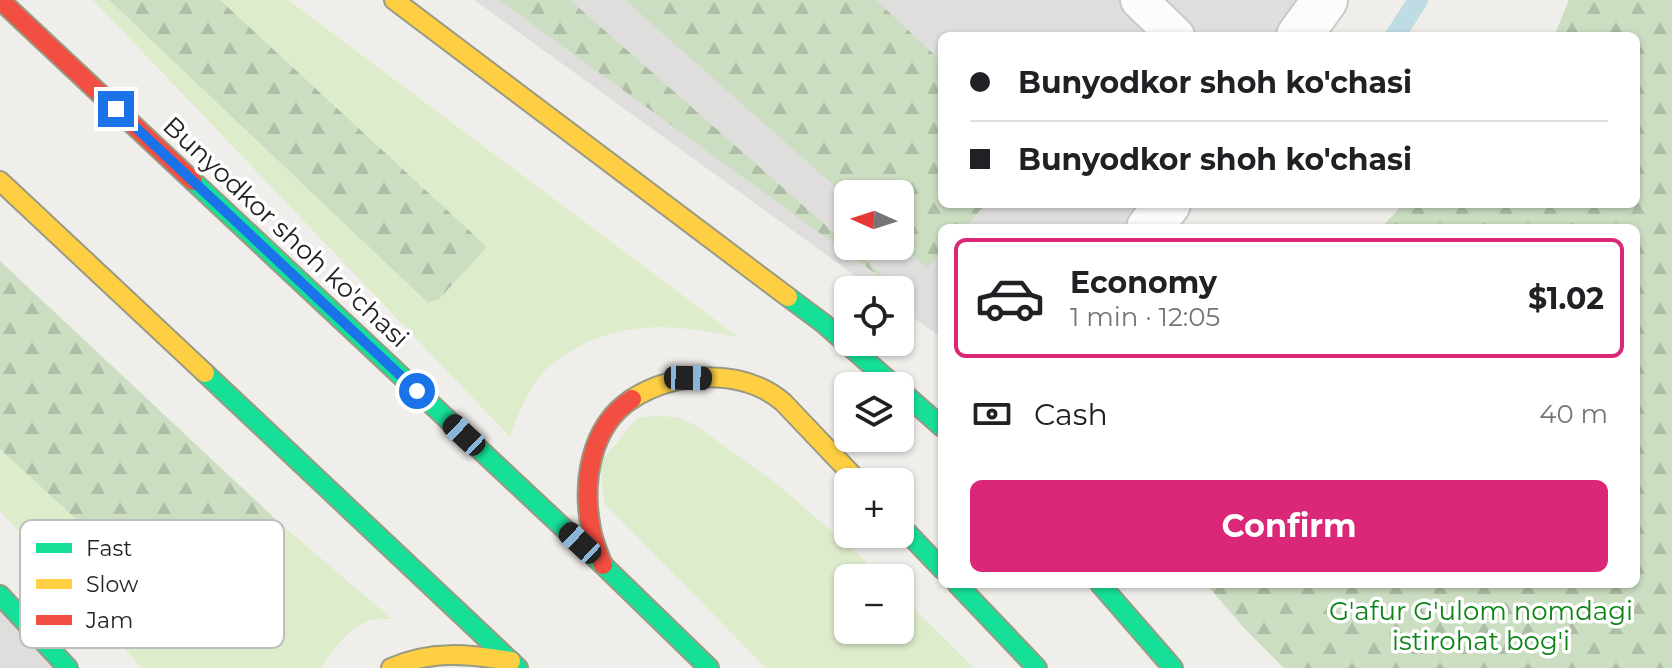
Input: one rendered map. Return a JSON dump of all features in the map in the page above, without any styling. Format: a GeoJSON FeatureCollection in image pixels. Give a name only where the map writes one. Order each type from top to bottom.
{"type":"FeatureCollection","features":[{"type":"Feature","properties":{"kind":"main road","name":"Bunyodkor shoh ko'chasi"},"geometry":{"type":"LineString","coordinates":[[0,0],[709,668]]}},
{"type":"Feature","properties":{"kind":"main road"},"geometry":{"type":"LineString","coordinates":[[394,0],[823,323],[879,372]]}},
{"type":"Feature","properties":{"kind":"main road"},"geometry":{"type":"LineString","coordinates":[[0,181],[515,665]]}},
{"type":"Feature","properties":{"kind":"main road"},"geometry":{"type":"LineString","coordinates":[[603,565],[590,524],[588,485],[596,444],[618,409],[648,387],[688,378],[708,378],[729,379],[768,391],[846,468]]}},
{"type":"Feature","properties":{"kind":"main road"},"geometry":{"type":"LineString","coordinates":[[914,402],[938,423]]}},
{"type":"Feature","properties":{"kind":"main road"},"geometry":{"type":"LineString","coordinates":[[914,540],[938,565]]}},
{"type":"Feature","properties":{"kind":"main road"},"geometry":{"type":"LineString","coordinates":[[961,588],[1037,668]]}},
{"type":"Feature","properties":{"kind":"main road"},"geometry":{"type":"LineString","coordinates":[[1103,588],[1173,668]]}},
{"type":"Feature","properties":{"kind":"main road"},"geometry":{"type":"LineString","coordinates":[[0,595],[20,616]]}},
{"type":"Feature","properties":{"kind":"main road"},"geometry":{"type":"LineString","coordinates":[[49,648],[68,668]]}},
{"type":"Feature","properties":{"kind":"main road"},"geometry":{"type":"LineString","coordinates":[[391,668],[415,659],[452,654],[515,665]]}},
{"type":"Feature","properties":{"kind":"street"},"geometry":{"type":"LineString","coordinates":[[1302,32],[1325,0]]}},
{"type":"Feature","properties":{"kind":"street"},"geometry":{"type":"LineString","coordinates":[[1152,224],[1165,208]]}},
{"type":"Feature","properties":{"kind":"lane"},"geometry":{"type":"LineString","coordinates":[[1139,0],[1172,32]]}},
{"type":"Feature","properties":{"kind":"shaded area"},"geometry":{"type":"Polygon","coordinates":[[[474,0],[1325,0],[1302,32],[938,32],[938,208],[1168,208],[1155,224],[938,224],[938,335],[914,318],[914,276],[856,276],[474,0]]]}},
{"type":"Feature","properties":{"kind":"shaded area"},"geometry":{"type":"Polygon","coordinates":[[[0,595],[20,616],[20,648],[49,648],[68,668],[0,668],[0,595]]]}},
{"type":"Feature","properties":{"kind":"green space"},"geometry":{"type":"Polygon","coordinates":[[[93,0],[109,0],[428,303],[439,298],[487,247],[220,0],[288,0],[738,337],[657,327],[599,337],[568,353],[540,376],[524,402],[510,437],[93,0]]]}},
{"type":"Feature","properties":{"kind":"green space"},"geometry":{"type":"Polygon","coordinates":[[[109,0],[220,0],[487,247],[439,299],[428,303],[109,0]]]}},
{"type":"Feature","properties":{"kind":"green space"},"geometry":{"type":"Polygon","coordinates":[[[499,0],[570,0],[834,233],[834,243],[499,0]]]}},
{"type":"Feature","properties":{"kind":"green space"},"geometry":{"type":"Polygon","coordinates":[[[625,0],[876,0],[938,58],[938,208],[982,208],[968,224],[938,224],[938,256],[927,268],[914,256],[914,180],[834,180],[834,186],[625,0]]]}},
{"type":"Feature","properties":{"kind":"green space","name":"G'afur G'ulom nomdagi istirohat bog'i"},"geometry":{"type":"Polygon","coordinates":[[[1569,0],[1672,0],[1672,668],[1284,668],[1209,588],[1640,588],[1640,224],[1385,224],[1399,208],[1640,208],[1640,32],[1556,32],[1569,0]]]}},
{"type":"Feature","properties":{"kind":"green space"},"geometry":{"type":"Polygon","coordinates":[[[857,260],[865,260],[883,276],[857,260]]]}},
{"type":"Feature","properties":{"kind":"green space"},"geometry":{"type":"Polygon","coordinates":[[[0,261],[277,520],[77,520],[0,449],[0,261]]]}},
{"type":"Feature","properties":{"kind":"green space"},"geometry":{"type":"Polygon","coordinates":[[[676,417],[695,425],[777,484],[834,533],[834,548],[851,548],[868,564],[834,564],[834,644],[914,644],[914,609],[974,668],[766,668],[604,503],[600,463],[637,418],[676,417]]]}},
{"type":"Feature","properties":{"kind":"green space"},"geometry":{"type":"Polygon","coordinates":[[[0,449],[77,520],[20,520],[20,533],[0,511],[0,449]]]}},
{"type":"Feature","properties":{"kind":"green space"},"geometry":{"type":"Polygon","coordinates":[[[284,527],[392,619],[364,623],[336,646],[321,668],[142,668],[124,648],[284,648],[284,527]]]}},
{"type":"Feature","properties":{"kind":"waterway"},"geometry":{"type":"LineString","coordinates":[[1398,32],[1418,0]]}},
{"type":"Feature","properties":{"kind":"traffic: fast"},"geometry":{"type":"LineString","coordinates":[[193,181],[709,668]]}},
{"type":"Feature","properties":{"kind":"traffic: fast"},"geometry":{"type":"LineString","coordinates":[[788,297],[879,372]]}},
{"type":"Feature","properties":{"kind":"traffic: fast"},"geometry":{"type":"LineString","coordinates":[[205,373],[518,668]]}},
{"type":"Feature","properties":{"kind":"traffic: fast"},"geometry":{"type":"LineString","coordinates":[[914,402],[938,423]]}},
{"type":"Feature","properties":{"kind":"traffic: fast"},"geometry":{"type":"LineString","coordinates":[[914,540],[938,565]]}},
{"type":"Feature","properties":{"kind":"traffic: fast"},"geometry":{"type":"LineString","coordinates":[[961,588],[1037,668]]}},
{"type":"Feature","properties":{"kind":"traffic: fast"},"geometry":{"type":"LineString","coordinates":[[1103,588],[1173,668]]}},
{"type":"Feature","properties":{"kind":"traffic: fast"},"geometry":{"type":"LineString","coordinates":[[0,595],[20,616]]}},
{"type":"Feature","properties":{"kind":"traffic: fast"},"geometry":{"type":"LineString","coordinates":[[49,648],[68,668]]}},
{"type":"Feature","properties":{"kind":"traffic: slow"},"geometry":{"type":"LineString","coordinates":[[394,0],[788,297]]}},
{"type":"Feature","properties":{"kind":"traffic: slow"},"geometry":{"type":"LineString","coordinates":[[0,181],[205,373]]}},
{"type":"Feature","properties":{"kind":"traffic: slow"},"geometry":{"type":"LineString","coordinates":[[632,399],[668,383],[688,379],[709,377],[749,383],[783,402],[846,468]]}},
{"type":"Feature","properties":{"kind":"traffic: slow"},"geometry":{"type":"LineString","coordinates":[[391,668],[420,658],[450,655],[511,661]]}},
{"type":"Feature","properties":{"kind":"traffic: jam"},"geometry":{"type":"LineString","coordinates":[[0,0],[193,181]]}},
{"type":"Feature","properties":{"kind":"traffic: jam"},"geometry":{"type":"LineString","coordinates":[[603,565],[594,542],[588,511],[592,457],[607,424],[632,399]]}},
{"type":"Feature","properties":{"kind":"route"},"geometry":{"type":"LineString","coordinates":[[116,109],[417,391]]}}]}
